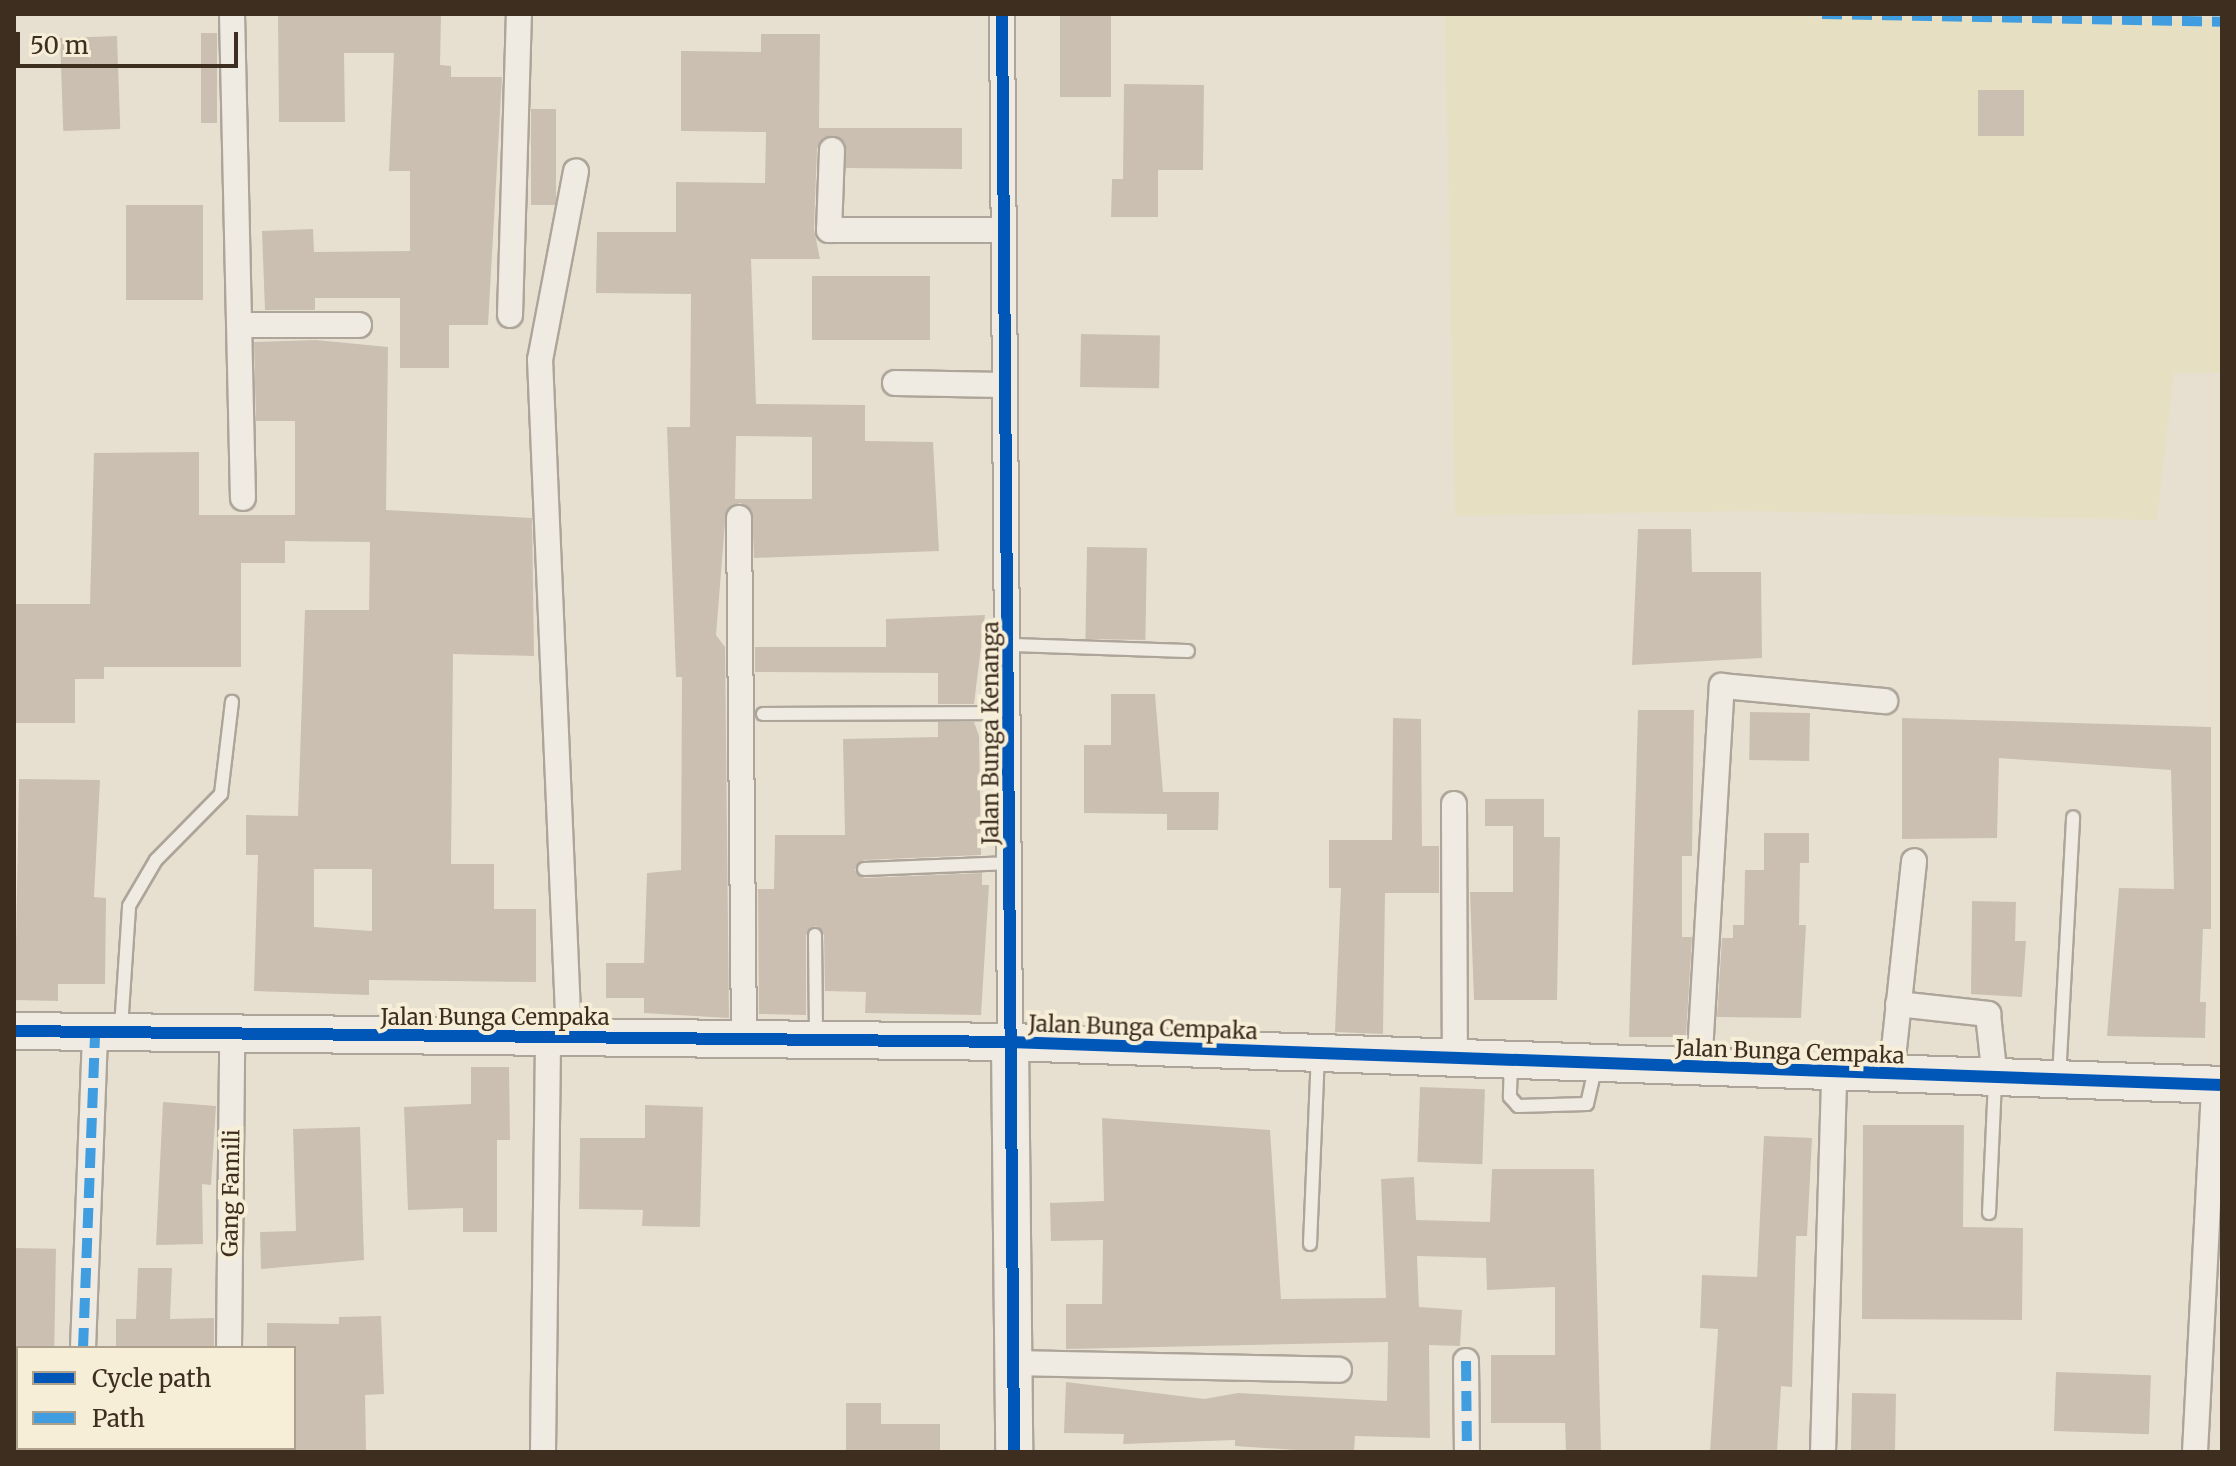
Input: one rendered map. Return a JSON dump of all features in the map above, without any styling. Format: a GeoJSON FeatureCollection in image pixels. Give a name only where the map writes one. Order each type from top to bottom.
{"type":"FeatureCollection","features":[{"type":"Feature","properties":{"kind":"street"},"geometry":{"type":"LineString","coordinates":[[232,14],[243,498]]}},
{"type":"Feature","properties":{"kind":"street"},"geometry":{"type":"LineString","coordinates":[[510,315],[519,14]]}},
{"type":"Feature","properties":{"kind":"street","name":"Jalan Bunga Kenanga"},"geometry":{"type":"LineString","coordinates":[[1002,14],[1000,230],[1012,645],[1010,1042],[1014,1452]]}},
{"type":"Feature","properties":{"kind":"street"},"geometry":{"type":"LineString","coordinates":[[832,150],[829,230],[1000,230]]}},
{"type":"Feature","properties":{"kind":"street"},"geometry":{"type":"LineString","coordinates":[[543,1452],[558,1037],[540,360],[576,171]]}},
{"type":"Feature","properties":{"kind":"street"},"geometry":{"type":"LineString","coordinates":[[239,325],[359,325]]}},
{"type":"Feature","properties":{"kind":"street"},"geometry":{"type":"LineString","coordinates":[[895,383],[1004,385]]}},
{"type":"Feature","properties":{"kind":"street"},"geometry":{"type":"LineString","coordinates":[[739,518],[744,1043]]}},
{"type":"Feature","properties":{"kind":"street"},"geometry":{"type":"LineString","coordinates":[[1699,1069],[1722,686],[1885,701]]}},
{"type":"Feature","properties":{"kind":"street"},"geometry":{"type":"LineString","coordinates":[[1454,804],[1455,1063]]}},
{"type":"Feature","properties":{"kind":"street"},"geometry":{"type":"LineString","coordinates":[[1891,1077],[1914,861]]}},
{"type":"Feature","properties":{"kind":"street"},"geometry":{"type":"LineString","coordinates":[[1898,1004],[1988,1014],[1995,1079]]}},
{"type":"Feature","properties":{"kind":"street","name":"Jalan Bunga Cempaka"},"geometry":{"type":"LineString","coordinates":[[14,1031],[232,1038],[558,1037],[817,1044],[1010,1042],[1455,1063],[2218,1085]]}},
{"type":"Feature","properties":{"kind":"street"},"geometry":{"type":"LineString","coordinates":[[83,1346],[108,1035]]}},
{"type":"Feature","properties":{"kind":"street","name":"Gang Famili"},"geometry":{"type":"LineString","coordinates":[[229,1346],[232,1038]]}},
{"type":"Feature","properties":{"kind":"street"},"geometry":{"type":"LineString","coordinates":[[1823,1452],[1834,1076]]}},
{"type":"Feature","properties":{"kind":"street"},"geometry":{"type":"LineString","coordinates":[[2195,1452],[2218,1085]]}},
{"type":"Feature","properties":{"kind":"street"},"geometry":{"type":"LineString","coordinates":[[1466,1361],[1467,1452]]}},
{"type":"Feature","properties":{"kind":"street"},"geometry":{"type":"LineString","coordinates":[[1013,1363],[1339,1370]]}},
{"type":"Feature","properties":{"kind":"lane"},"geometry":{"type":"LineString","coordinates":[[1012,645],[1188,651]]}},
{"type":"Feature","properties":{"kind":"lane"},"geometry":{"type":"LineString","coordinates":[[108,1035],[129,906],[156,860],[221,794],[232,702]]}},
{"type":"Feature","properties":{"kind":"lane"},"geometry":{"type":"LineString","coordinates":[[763,714],[1012,713]]}},
{"type":"Feature","properties":{"kind":"lane"},"geometry":{"type":"LineString","coordinates":[[2058,1080],[2073,817]]}},
{"type":"Feature","properties":{"kind":"lane"},"geometry":{"type":"LineString","coordinates":[[864,869],[1011,863]]}},
{"type":"Feature","properties":{"kind":"lane"},"geometry":{"type":"LineString","coordinates":[[815,935],[817,1044]]}},
{"type":"Feature","properties":{"kind":"lane"},"geometry":{"type":"LineString","coordinates":[[1310,1244],[1318,1055]]}},
{"type":"Feature","properties":{"kind":"lane"},"geometry":{"type":"LineString","coordinates":[[1989,1213],[1995,1079]]}},
{"type":"Feature","properties":{"kind":"shaded area"},"geometry":{"type":"Polygon","coordinates":[[[1445,14],[2222,19],[2222,373],[2174,373],[2157,520],[1746,511],[1455,516],[1445,14]]]}},
{"type":"Feature","properties":{"kind":"building"},"geometry":{"type":"Polygon","coordinates":[[[278,14],[441,15],[440,65],[451,66],[451,77],[502,77],[488,325],[449,325],[449,368],[400,368],[400,298],[315,298],[315,310],[265,310],[262,231],[313,229],[314,252],[410,251],[410,171],[389,171],[394,53],[344,53],[345,122],[279,122],[278,14]]]}},
{"type":"Feature","properties":{"kind":"building"},"geometry":{"type":"Polygon","coordinates":[[[1060,14],[1111,14],[1111,97],[1060,97],[1060,14]]]}},
{"type":"Feature","properties":{"kind":"building"},"geometry":{"type":"Polygon","coordinates":[[[201,33],[217,33],[217,123],[201,123],[201,33]]]}},
{"type":"Feature","properties":{"kind":"building"},"geometry":{"type":"Polygon","coordinates":[[[761,34],[820,34],[819,128],[962,128],[962,169],[846,168],[845,142],[824,137],[817,149],[814,229],[820,259],[751,259],[756,404],[865,405],[865,441],[933,442],[939,551],[754,558],[752,511],[740,503],[726,510],[716,635],[725,647],[729,1018],[644,1013],[644,998],[606,998],[606,963],[644,963],[647,873],[681,870],[682,677],[676,677],[667,427],[690,427],[691,294],[596,293],[597,232],[676,232],[676,182],[765,183],[766,132],[681,131],[681,51],[761,52],[761,34]],[[736,436],[735,499],[812,499],[812,437],[736,436]]]}},
{"type":"Feature","properties":{"kind":"building"},"geometry":{"type":"Polygon","coordinates":[[[117,36],[120,129],[63,131],[60,38],[117,36]]]}},
{"type":"Feature","properties":{"kind":"building"},"geometry":{"type":"Polygon","coordinates":[[[1124,84],[1204,85],[1203,170],[1158,170],[1158,217],[1111,217],[1112,179],[1123,179],[1124,84]]]}},
{"type":"Feature","properties":{"kind":"building"},"geometry":{"type":"Polygon","coordinates":[[[1978,90],[2024,90],[2024,136],[1978,136],[1978,90]]]}},
{"type":"Feature","properties":{"kind":"building"},"geometry":{"type":"Polygon","coordinates":[[[531,109],[556,109],[556,205],[531,205],[531,109]]]}},
{"type":"Feature","properties":{"kind":"building"},"geometry":{"type":"Polygon","coordinates":[[[126,205],[203,205],[203,300],[126,300],[126,205]]]}},
{"type":"Feature","properties":{"kind":"building"},"geometry":{"type":"Polygon","coordinates":[[[812,276],[930,276],[930,340],[812,340],[812,276]]]}},
{"type":"Feature","properties":{"kind":"building"},"geometry":{"type":"Polygon","coordinates":[[[1081,334],[1160,335],[1159,388],[1080,387],[1081,334]]]}},
{"type":"Feature","properties":{"kind":"building"},"geometry":{"type":"Polygon","coordinates":[[[316,340],[388,347],[386,510],[532,518],[534,656],[453,654],[451,864],[494,864],[494,909],[536,909],[536,982],[369,980],[369,995],[254,991],[258,855],[246,855],[246,815],[298,816],[305,610],[369,610],[370,542],[285,541],[285,563],[241,563],[241,667],[104,667],[104,679],[75,679],[75,723],[14,723],[14,604],[90,604],[94,453],[199,452],[199,515],[295,515],[295,421],[256,421],[254,342],[316,340]],[[314,869],[314,927],[372,931],[372,869],[314,869]]]}},
{"type":"Feature","properties":{"kind":"building"},"geometry":{"type":"Polygon","coordinates":[[[1638,529],[1691,529],[1692,572],[1761,572],[1762,658],[1632,665],[1638,529]]]}},
{"type":"Feature","properties":{"kind":"building"},"geometry":{"type":"Polygon","coordinates":[[[1087,547],[1147,548],[1145,640],[1085,639],[1087,547]]]}},
{"type":"Feature","properties":{"kind":"building"},"geometry":{"type":"Polygon","coordinates":[[[985,615],[974,704],[938,704],[938,673],[755,672],[755,647],[886,647],[886,619],[985,615]]]}},
{"type":"Feature","properties":{"kind":"building"},"geometry":{"type":"Polygon","coordinates":[[[1111,694],[1155,694],[1163,792],[1219,792],[1218,830],[1167,830],[1167,814],[1084,813],[1084,745],[1111,745],[1111,694]]]}},
{"type":"Feature","properties":{"kind":"building"},"geometry":{"type":"Polygon","coordinates":[[[1638,710],[1694,710],[1692,856],[1682,856],[1682,937],[1692,937],[1686,1037],[1629,1037],[1638,710]]]}},
{"type":"Feature","properties":{"kind":"building"},"geometry":{"type":"Polygon","coordinates":[[[1750,712],[1810,713],[1809,761],[1749,760],[1750,712]]]}},
{"type":"Feature","properties":{"kind":"building"},"geometry":{"type":"Polygon","coordinates":[[[1393,718],[1421,719],[1422,846],[1439,846],[1439,893],[1385,893],[1383,1034],[1335,1032],[1341,888],[1329,888],[1329,840],[1392,840],[1393,718]]]}},
{"type":"Feature","properties":{"kind":"building"},"geometry":{"type":"Polygon","coordinates":[[[1902,718],[2211,727],[2211,929],[2203,929],[2200,1002],[2206,1002],[2205,1038],[2107,1036],[2119,888],[2174,889],[2171,770],[1999,758],[1997,838],[1902,839],[1902,718]]]}},
{"type":"Feature","properties":{"kind":"building"},"geometry":{"type":"Polygon","coordinates":[[[938,722],[974,722],[979,736],[981,855],[864,860],[855,870],[864,878],[982,873],[982,885],[989,885],[981,1015],[865,1013],[866,992],[825,991],[824,935],[816,926],[806,935],[806,1015],[759,1014],[758,889],[774,889],[775,835],[845,835],[843,739],[938,737],[938,722]]]}},
{"type":"Feature","properties":{"kind":"building"},"geometry":{"type":"Polygon","coordinates":[[[19,779],[100,780],[94,897],[106,898],[105,984],[58,984],[58,1001],[15,1000],[19,779]]]}},
{"type":"Feature","properties":{"kind":"building"},"geometry":{"type":"Polygon","coordinates":[[[1485,799],[1544,799],[1544,837],[1560,837],[1557,1000],[1474,1000],[1470,892],[1513,892],[1513,826],[1485,826],[1485,799]]]}},
{"type":"Feature","properties":{"kind":"building"},"geometry":{"type":"Polygon","coordinates":[[[1764,833],[1809,833],[1809,863],[1800,863],[1799,925],[1806,925],[1801,1018],[1717,1017],[1722,938],[1733,938],[1733,925],[1744,925],[1745,870],[1764,870],[1764,833]]]}},
{"type":"Feature","properties":{"kind":"building"},"geometry":{"type":"Polygon","coordinates":[[[1972,901],[2016,902],[2015,941],[2026,941],[2022,997],[1971,994],[1972,901]]]}},
{"type":"Feature","properties":{"kind":"building"},"geometry":{"type":"Polygon","coordinates":[[[471,1067],[509,1067],[510,1140],[497,1140],[497,1232],[463,1232],[463,1208],[408,1210],[404,1107],[471,1104],[471,1067]]]}},
{"type":"Feature","properties":{"kind":"building"},"geometry":{"type":"Polygon","coordinates":[[[1420,1087],[1485,1089],[1482,1164],[1417,1162],[1420,1087]]]}},
{"type":"Feature","properties":{"kind":"building"},"geometry":{"type":"Polygon","coordinates":[[[163,1102],[216,1106],[211,1185],[202,1184],[203,1244],[156,1245],[163,1102]]]}},
{"type":"Feature","properties":{"kind":"building"},"geometry":{"type":"Polygon","coordinates":[[[645,1105],[703,1107],[700,1227],[642,1226],[643,1210],[579,1209],[580,1138],[645,1138],[645,1105]]]}},
{"type":"Feature","properties":{"kind":"building"},"geometry":{"type":"Polygon","coordinates":[[[1102,1118],[1270,1130],[1281,1299],[1386,1298],[1381,1179],[1414,1177],[1416,1220],[1490,1222],[1492,1169],[1594,1169],[1601,1452],[1566,1452],[1565,1423],[1491,1423],[1491,1355],[1555,1355],[1555,1287],[1487,1290],[1486,1258],[1417,1256],[1419,1307],[1462,1310],[1460,1346],[1429,1345],[1430,1438],[1355,1436],[1354,1451],[1312,1451],[1235,1446],[1235,1440],[1123,1444],[1124,1434],[1064,1433],[1066,1382],[1204,1399],[1238,1393],[1387,1401],[1388,1342],[1066,1349],[1066,1304],[1102,1304],[1103,1240],[1051,1241],[1050,1203],[1104,1201],[1102,1118]]]}},
{"type":"Feature","properties":{"kind":"building"},"geometry":{"type":"Polygon","coordinates":[[[1863,1125],[1964,1125],[1963,1227],[2023,1228],[2022,1320],[1862,1319],[1863,1125]]]}},
{"type":"Feature","properties":{"kind":"building"},"geometry":{"type":"Polygon","coordinates":[[[360,1127],[364,1260],[261,1269],[260,1232],[296,1231],[293,1129],[360,1127]]]}},
{"type":"Feature","properties":{"kind":"building"},"geometry":{"type":"Polygon","coordinates":[[[1764,1136],[1812,1138],[1807,1236],[1796,1236],[1792,1387],[1781,1386],[1777,1452],[1710,1452],[1718,1329],[1700,1328],[1702,1275],[1757,1277],[1764,1136]]]}},
{"type":"Feature","properties":{"kind":"building"},"geometry":{"type":"Polygon","coordinates":[[[14,1248],[56,1249],[54,1346],[14,1348],[14,1248]]]}},
{"type":"Feature","properties":{"kind":"building"},"geometry":{"type":"Polygon","coordinates":[[[138,1268],[172,1268],[170,1319],[214,1318],[214,1346],[116,1346],[116,1319],[136,1319],[138,1268]]]}},
{"type":"Feature","properties":{"kind":"building"},"geometry":{"type":"Polygon","coordinates":[[[381,1316],[384,1394],[365,1395],[366,1452],[294,1452],[296,1346],[267,1346],[267,1323],[339,1324],[339,1317],[381,1316]]]}},
{"type":"Feature","properties":{"kind":"building"},"geometry":{"type":"Polygon","coordinates":[[[2056,1372],[2151,1375],[2149,1434],[2054,1431],[2056,1372]]]}},
{"type":"Feature","properties":{"kind":"building"},"geometry":{"type":"Polygon","coordinates":[[[1852,1393],[1896,1394],[1895,1452],[1851,1452],[1852,1393]]]}},
{"type":"Feature","properties":{"kind":"building"},"geometry":{"type":"Polygon","coordinates":[[[846,1403],[881,1403],[881,1424],[940,1424],[940,1452],[846,1452],[846,1403]]]}},
{"type":"Feature","properties":{"kind":"marked path"},"geometry":{"type":"LineString","coordinates":[[1822,14],[2222,22]]}},
{"type":"Feature","properties":{"kind":"marked path"},"geometry":{"type":"LineString","coordinates":[[83,1346],[95,1035]]}},
{"type":"Feature","properties":{"kind":"marked path"},"geometry":{"type":"LineString","coordinates":[[1466,1361],[1467,1452]]}},
{"type":"Feature","properties":{"kind":"cycle path"},"geometry":{"type":"LineString","coordinates":[[1002,14],[1014,1452]]}},
{"type":"Feature","properties":{"kind":"cycle path"},"geometry":{"type":"LineString","coordinates":[[14,1031],[1010,1042],[2222,1085]]}}]}
